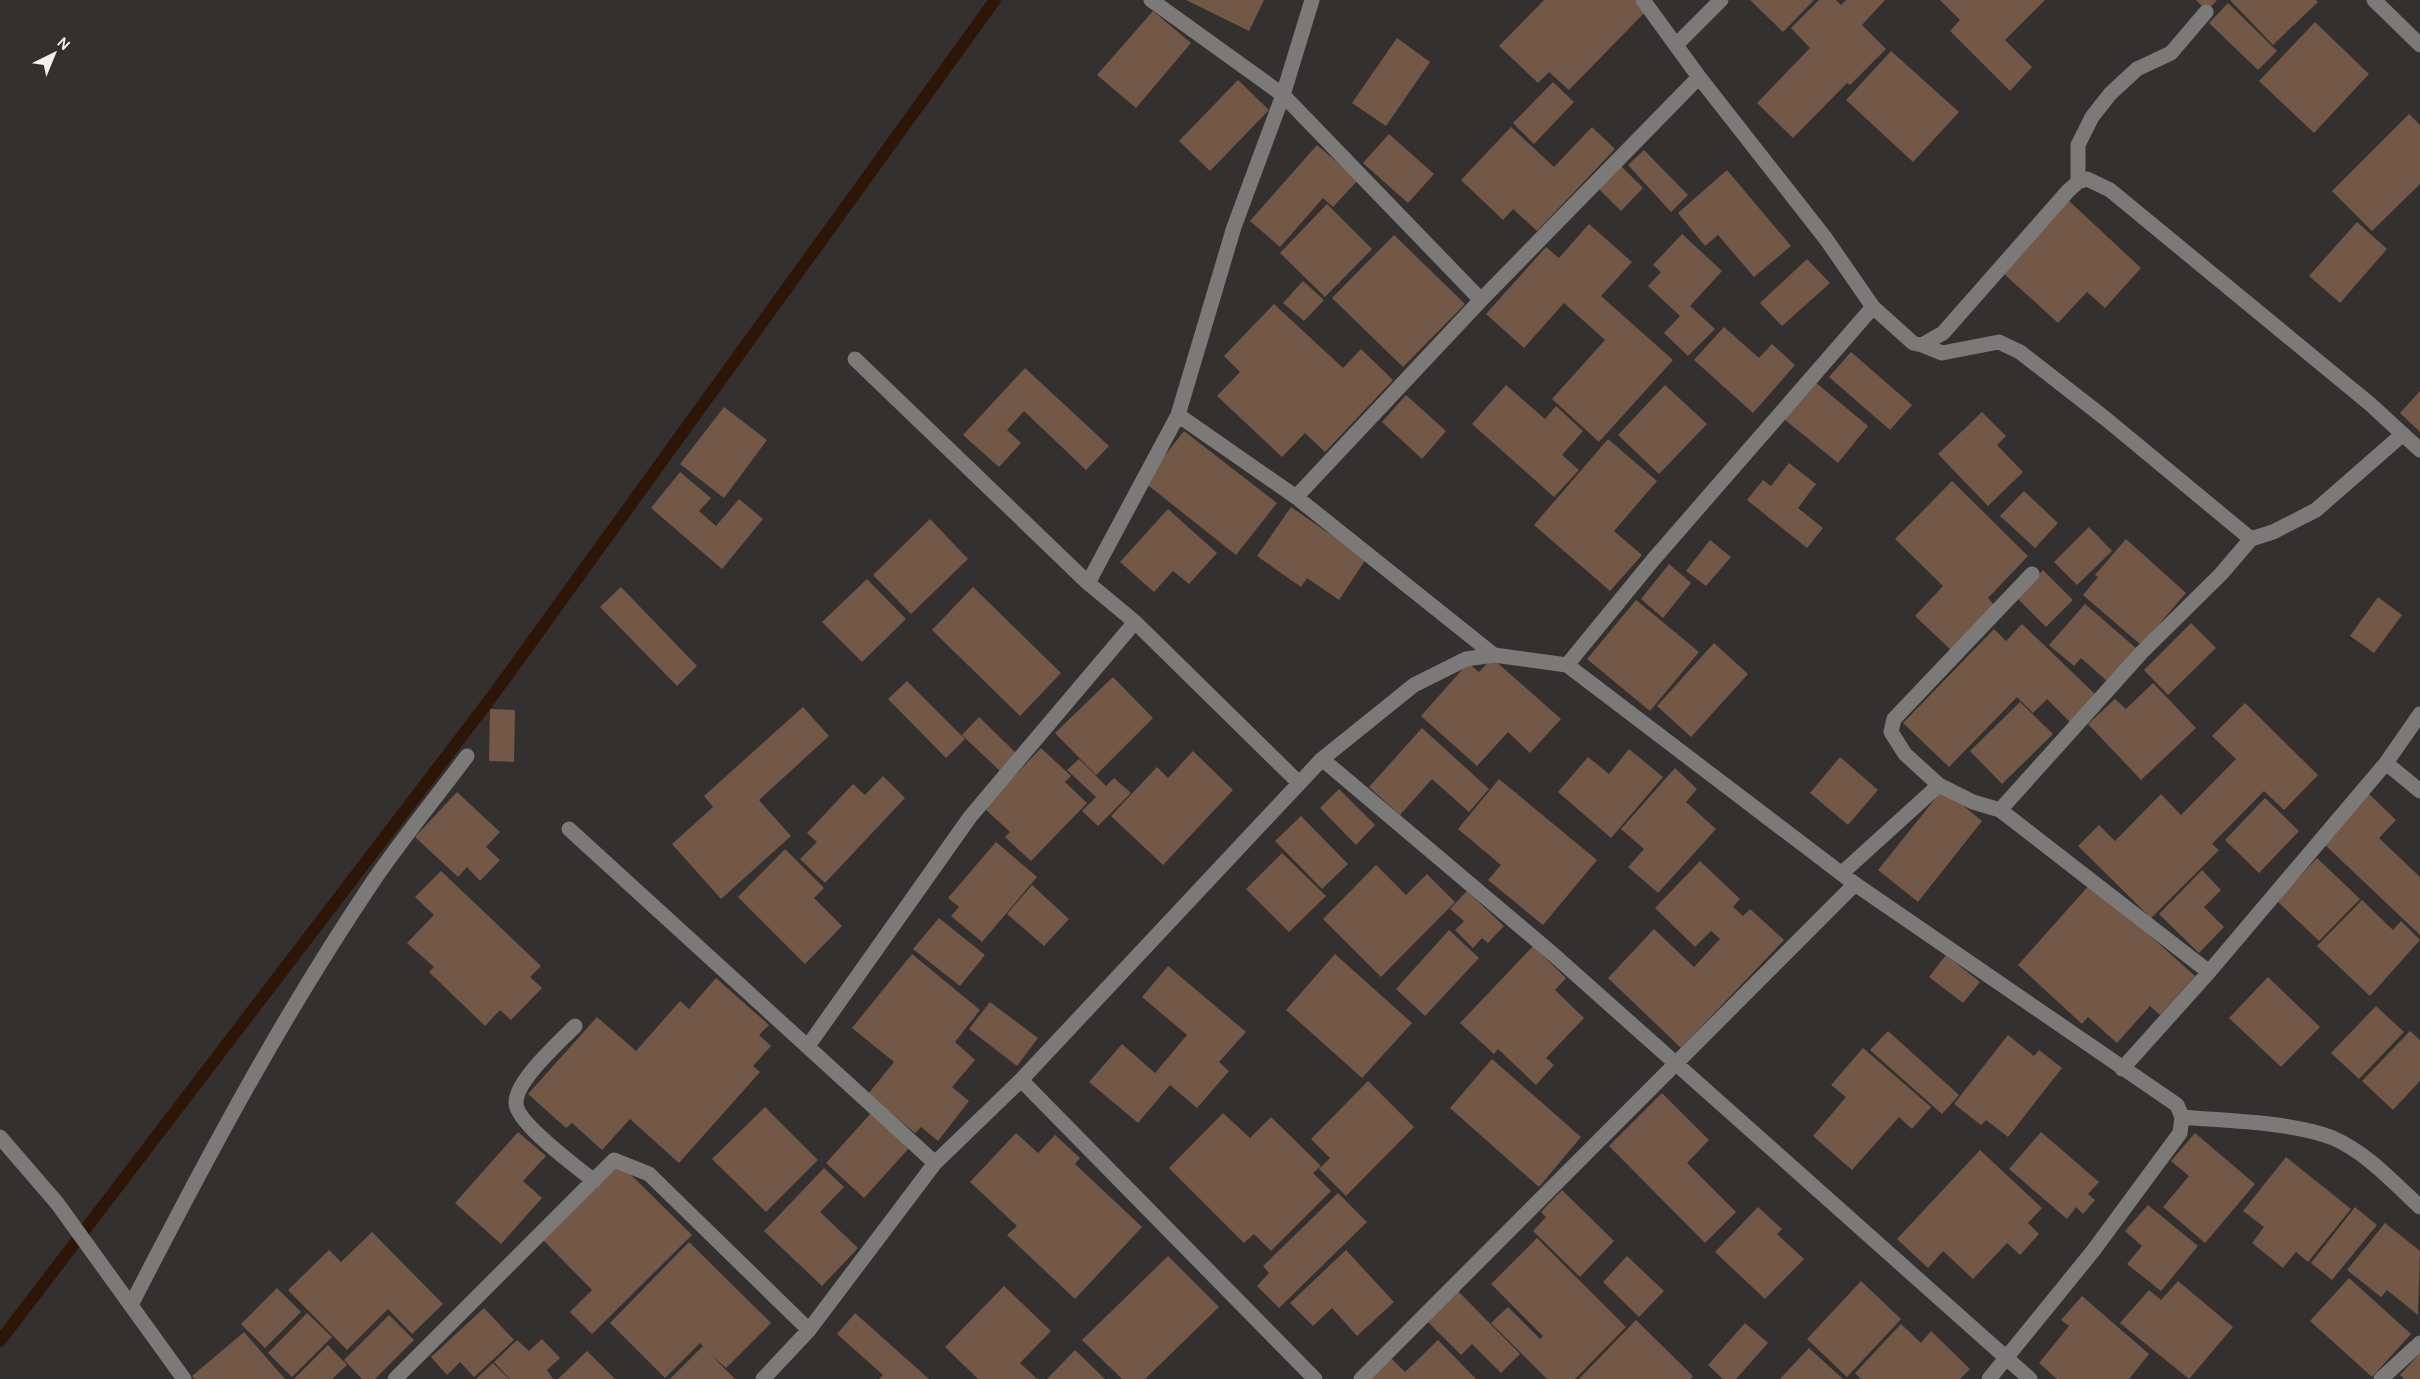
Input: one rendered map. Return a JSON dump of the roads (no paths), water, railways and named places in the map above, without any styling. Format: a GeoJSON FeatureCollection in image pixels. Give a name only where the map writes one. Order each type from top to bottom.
{"type":"FeatureCollection","features":[{"type":"Feature","properties":{"kind":"street"},"geometry":{"type":"LineString","coordinates":[[1150,0],[1283,94],[1481,300]]}},
{"type":"Feature","properties":{"kind":"street"},"geometry":{"type":"LineString","coordinates":[[1088,583],[1178,415],[1234,227],[1283,94],[1312,0]]}},
{"type":"Feature","properties":{"kind":"street"},"geometry":{"type":"LineString","coordinates":[[1643,0],[1699,77],[1826,239],[1873,307],[1902,337],[1913,344],[1942,353],[1998,342],[2020,352],[2106,419],[2251,539]]}},
{"type":"Feature","properties":{"kind":"street"},"geometry":{"type":"LineString","coordinates":[[1677,44],[1721,0]]}},
{"type":"Feature","properties":{"kind":"street"},"geometry":{"type":"LineString","coordinates":[[2374,0],[2420,45]]}},
{"type":"Feature","properties":{"kind":"street"},"geometry":{"type":"LineString","coordinates":[[2078,182],[2078,145],[2092,117],[2110,94],[2137,69],[2171,53],[2206,12]]}},
{"type":"Feature","properties":{"kind":"street"},"geometry":{"type":"LineString","coordinates":[[1296,497],[1481,300],[1699,77]]}},
{"type":"Feature","properties":{"kind":"street"},"geometry":{"type":"LineString","coordinates":[[1922,345],[1943,333],[2078,182],[2087,179],[2110,190],[2420,450]]}},
{"type":"Feature","properties":{"kind":"street"},"geometry":{"type":"LineString","coordinates":[[1567,665],[1653,560],[1873,307]]}},
{"type":"Feature","properties":{"kind":"street"},"geometry":{"type":"LineString","coordinates":[[855,359],[1088,583],[1135,622],[1299,783]]}},
{"type":"Feature","properties":{"kind":"street"},"geometry":{"type":"LineString","coordinates":[[1178,415],[1296,497],[1494,655]]}},
{"type":"Feature","properties":{"kind":"street"},"geometry":{"type":"LineString","coordinates":[[2000,810],[2142,652],[2221,574],[2251,539],[2273,532],[2316,510],[2403,434]]}},
{"type":"Feature","properties":{"kind":"street"},"geometry":{"type":"LineString","coordinates":[[2032,574],[1894,719],[1891,732],[1905,754],[1940,784],[1973,802],[2000,810],[2209,972]]}},
{"type":"Feature","properties":{"kind":"street"},"geometry":{"type":"LineString","coordinates":[[808,1046],[970,817],[1135,622]]}},
{"type":"Feature","properties":{"kind":"street"},"geometry":{"type":"LineString","coordinates":[[763,1379],[809,1330],[935,1163],[1021,1080],[1322,759],[1414,685],[1466,659],[1494,655],[1567,665],[1855,884],[2170,1100],[2182,1117],[2180,1133],[2093,1251],[1989,1379]]}},
{"type":"Feature","properties":{"kind":"street"},"geometry":{"type":"LineString","coordinates":[[2122,1069],[2209,972],[2386,763],[2420,714]]}},
{"type":"Feature","properties":{"kind":"street"},"geometry":{"type":"LineString","coordinates":[[131,1305],[215,1142],[318,968],[372,882],[467,756]]}},
{"type":"Feature","properties":{"kind":"street"},"geometry":{"type":"LineString","coordinates":[[1322,759],[1554,955],[1675,1066],[2030,1379]]}},
{"type":"Feature","properties":{"kind":"street"},"geometry":{"type":"LineString","coordinates":[[2386,763],[2420,791]]}},
{"type":"Feature","properties":{"kind":"street"},"geometry":{"type":"LineString","coordinates":[[1842,873],[1940,784]]}},
{"type":"Feature","properties":{"kind":"street"},"geometry":{"type":"LineString","coordinates":[[569,829],[935,1163]]}},
{"type":"Feature","properties":{"kind":"street"},"geometry":{"type":"LineString","coordinates":[[1361,1379],[1855,884]]}},
{"type":"Feature","properties":{"kind":"street"},"geometry":{"type":"LineString","coordinates":[[574,1026],[521,1086],[516,1102],[522,1119],[594,1181]]}},
{"type":"Feature","properties":{"kind":"street"},"geometry":{"type":"LineString","coordinates":[[1021,1080],[1315,1379]]}},
{"type":"Feature","properties":{"kind":"street"},"geometry":{"type":"LineString","coordinates":[[2182,1117],[2301,1130],[2333,1138],[2367,1159],[2420,1207]]}},
{"type":"Feature","properties":{"kind":"street"},"geometry":{"type":"LineString","coordinates":[[0,1137],[57,1203],[184,1379]]}},
{"type":"Feature","properties":{"kind":"street"},"geometry":{"type":"LineString","coordinates":[[395,1379],[614,1160],[649,1174],[809,1330]]}},
{"type":"Feature","properties":{"kind":"street"},"geometry":{"type":"LineString","coordinates":[[2381,1379],[2420,1343]]}},
{"type":"Feature","properties":{"kind":"waterway"},"geometry":{"type":"LineString","coordinates":[[0,1341],[491,698],[995,0]]}}]}
